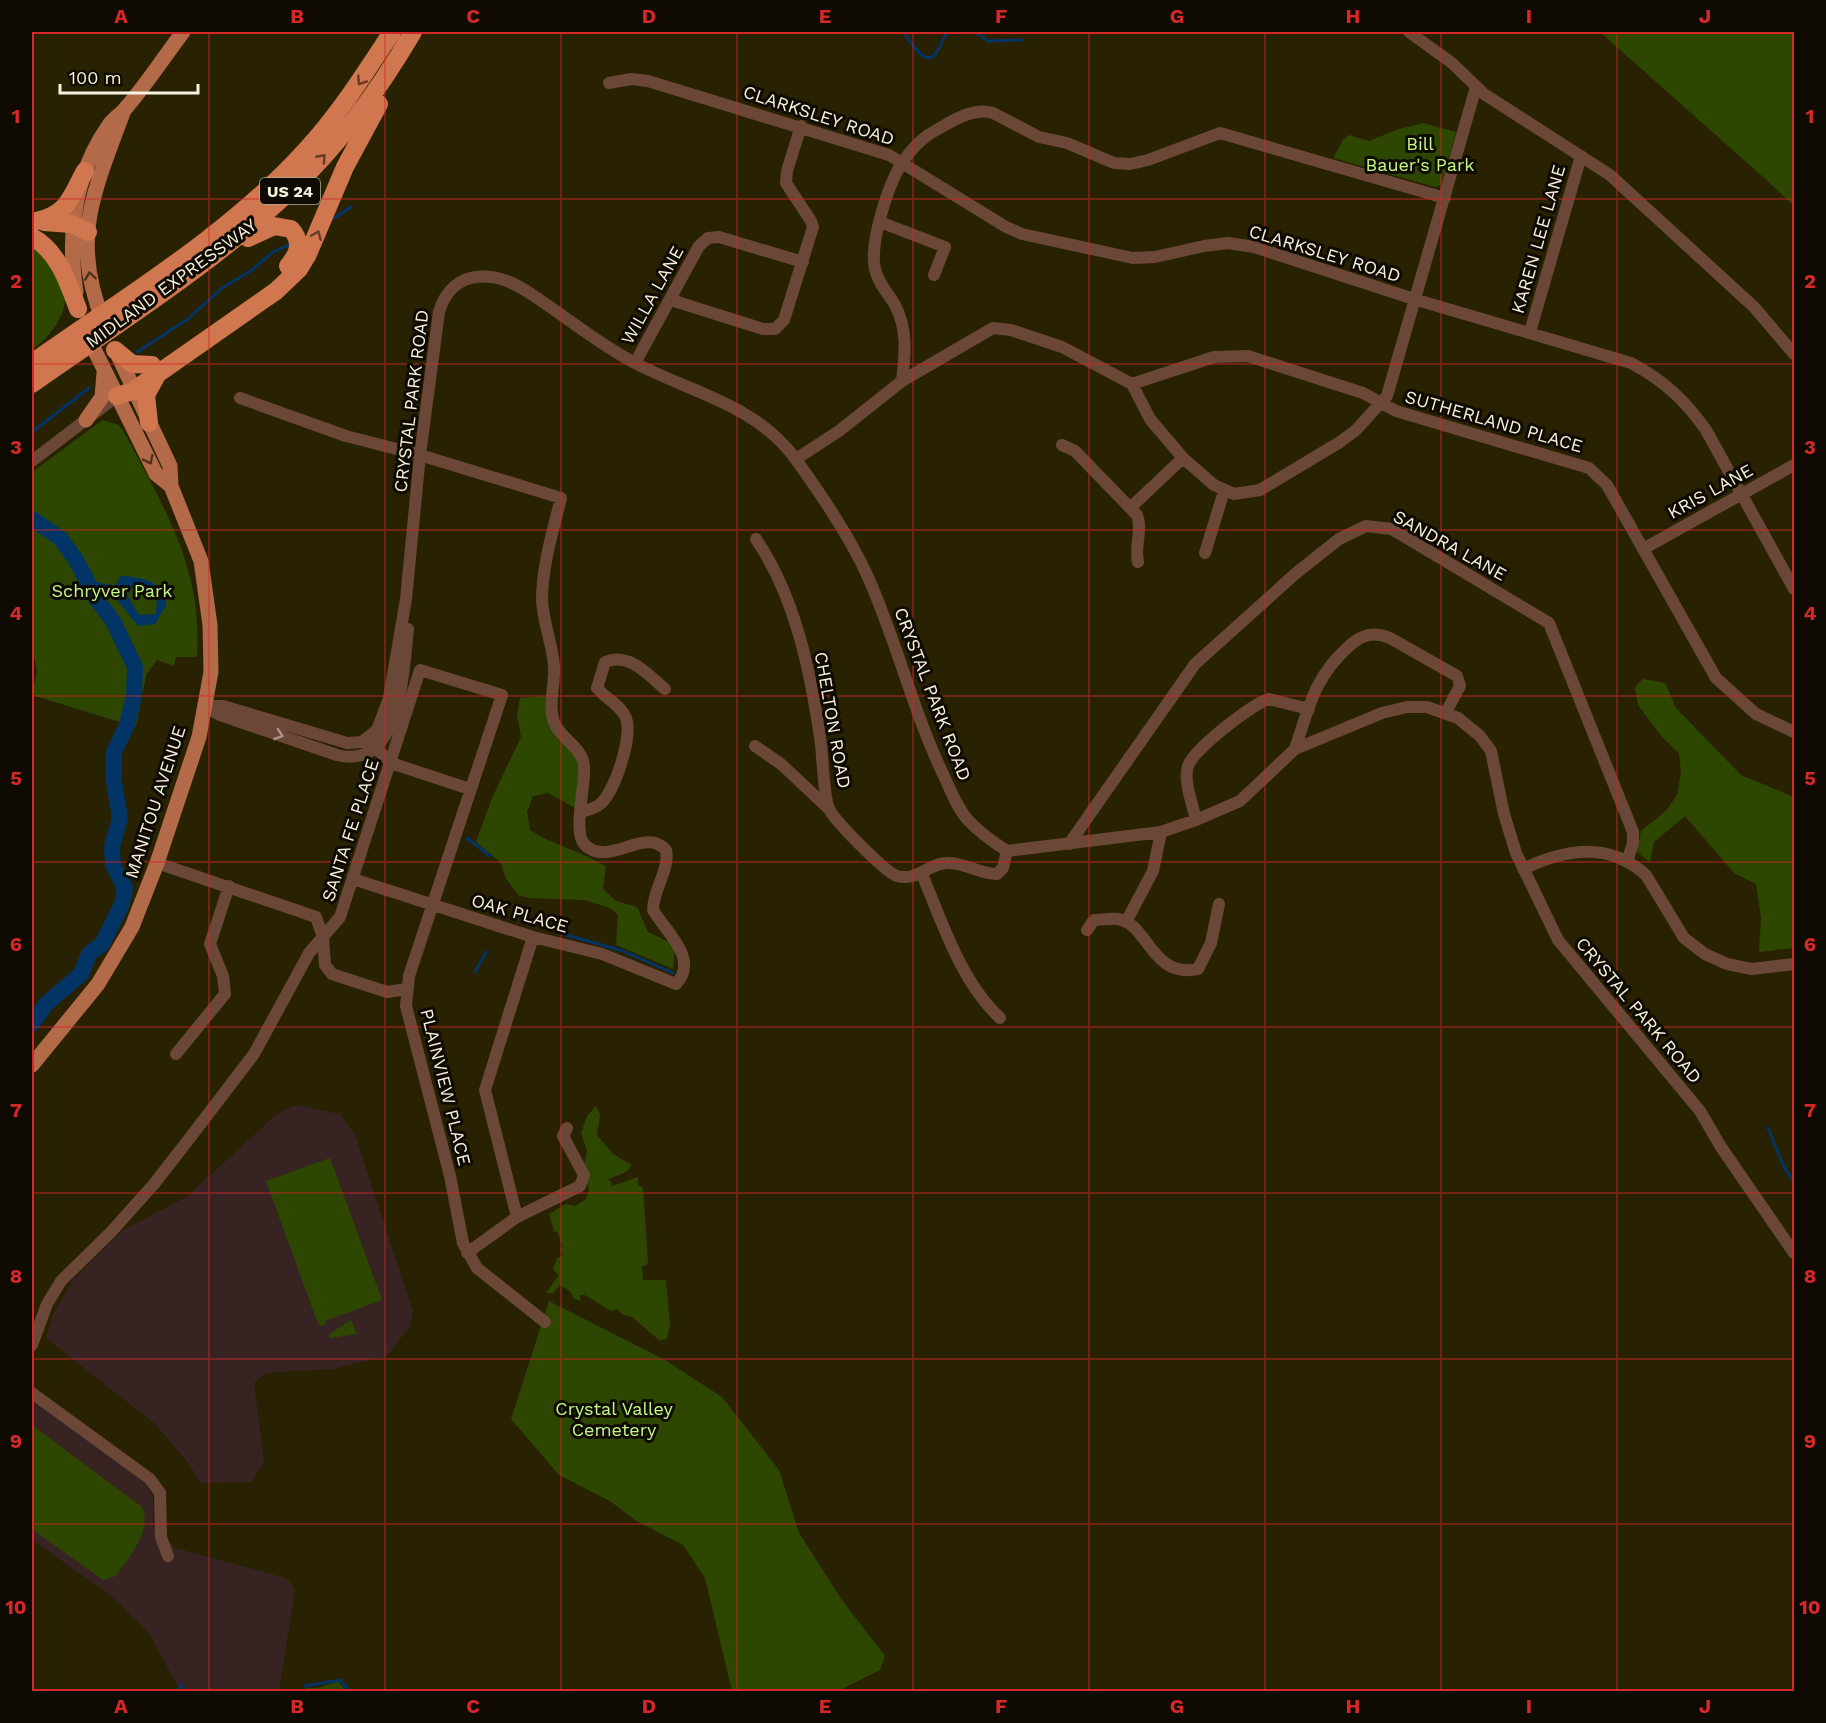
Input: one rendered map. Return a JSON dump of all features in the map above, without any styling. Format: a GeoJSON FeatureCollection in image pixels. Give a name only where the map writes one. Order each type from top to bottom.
{"type":"FeatureCollection","features":[{"type":"Feature","properties":{"kind":"highway","name":"MIDLAND EXPRESSWAY"},"geometry":{"type":"LineString","coordinates":[[32,384],[64,351],[128,306],[251,203],[289,168],[347,101],[392,32]]}},
{"type":"Feature","properties":{"kind":"highway","name":"MIDLAND EXPRESSWAY"},"geometry":{"type":"LineString","coordinates":[[128,306],[167,287],[252,225],[313,169],[362,111],[415,32]]}},
{"type":"Feature","properties":{"kind":"highway"},"geometry":{"type":"LineString","coordinates":[[142,426],[146,395],[158,367],[276,291],[298,269],[308,254],[353,152],[415,32]]}},
{"type":"Feature","properties":{"kind":"highway"},"geometry":{"type":"LineString","coordinates":[[33,228],[61,213],[85,171]]}},
{"type":"Feature","properties":{"kind":"highway"},"geometry":{"type":"LineString","coordinates":[[127,390],[281,273],[297,254],[296,234],[288,227],[280,225],[257,232],[217,260],[167,287]]}},
{"type":"Feature","properties":{"kind":"highway"},"geometry":{"type":"LineString","coordinates":[[33,228],[77,230]]}},
{"type":"Feature","properties":{"kind":"highway"},"geometry":{"type":"LineString","coordinates":[[33,228],[55,258],[78,309]]}},
{"type":"Feature","properties":{"kind":"highway"},"geometry":{"type":"LineString","coordinates":[[116,350],[132,364],[158,367]]}},
{"type":"Feature","properties":{"kind":"highway","name":"MIDLAND EXPRESSWAY"},"geometry":{"type":"LineString","coordinates":[[32,363],[64,351]]}},
{"type":"Feature","properties":{"kind":"highway"},"geometry":{"type":"LineString","coordinates":[[32,354],[64,351]]}},
{"type":"Feature","properties":{"kind":"main road","name":"MANITOU AVENUE"},"geometry":{"type":"LineString","coordinates":[[127,390],[103,367],[78,309],[72,265],[85,171],[110,123],[124,110],[183,32]]}},
{"type":"Feature","properties":{"kind":"main road","name":"MANITOU AVENUE"},"geometry":{"type":"LineString","coordinates":[[32,1065],[103,977],[132,927],[190,766],[211,672],[207,595],[201,561],[171,486],[170,465],[142,426],[127,390],[116,350],[90,282],[77,230],[124,110]]}},
{"type":"Feature","properties":{"kind":"main road"},"geometry":{"type":"LineString","coordinates":[[86,420],[102,397],[103,367]]}},
{"type":"Feature","properties":{"kind":"main road"},"geometry":{"type":"LineString","coordinates":[[86,420],[104,412],[116,411],[142,426]]}},
{"type":"Feature","properties":{"kind":"street"},"geometry":{"type":"LineString","coordinates":[[1409,32],[1452,63],[1476,87],[1610,175],[1754,307],[1794,354]]}},
{"type":"Feature","properties":{"kind":"street","name":"CLARKSLEY ROAD"},"geometry":{"type":"LineString","coordinates":[[609,83],[632,79],[648,81],[801,126],[903,161],[1006,227],[1023,234],[1133,258],[1155,257],[1228,243],[1254,247],[1417,300],[1613,356],[1643,370],[1674,391],[1706,430],[1794,589]]}},
{"type":"Feature","properties":{"kind":"street"},"geometry":{"type":"LineString","coordinates":[[796,459],[838,431],[902,381],[984,331],[1001,328],[1062,347],[1132,384],[1150,419],[1183,458],[1224,491],[1243,494],[1260,490],[1356,430],[1387,396],[1417,300],[1476,87]]}},
{"type":"Feature","properties":{"kind":"street"},"geometry":{"type":"LineString","coordinates":[[902,381],[906,350],[901,321],[893,302],[877,277],[873,260],[880,222],[891,185],[903,161],[929,134],[972,112],[986,110],[1039,137],[1066,143],[1114,163],[1130,164],[1148,160],[1220,133],[1445,198]]}},
{"type":"Feature","properties":{"kind":"street"},"geometry":{"type":"LineString","coordinates":[[671,300],[763,329],[775,329],[784,320],[813,227],[789,189],[786,178],[801,126]]}},
{"type":"Feature","properties":{"kind":"street","name":"KAREN LEE LANE"},"geometry":{"type":"LineString","coordinates":[[1530,332],[1581,156]]}},
{"type":"Feature","properties":{"kind":"street"},"geometry":{"type":"LineString","coordinates":[[880,222],[945,247],[934,275]]}},
{"type":"Feature","properties":{"kind":"street","name":"WILLA LANE"},"geometry":{"type":"LineString","coordinates":[[635,363],[699,246],[708,238],[719,237],[803,262]]}},
{"type":"Feature","properties":{"kind":"street","name":"CRYSTAL PARK ROAD"},"geometry":{"type":"LineString","coordinates":[[372,744],[388,732],[397,707],[411,604],[406,599],[420,454],[439,312],[447,293],[454,286],[469,278],[492,278],[518,286],[635,363],[744,411],[796,459],[868,577],[894,641],[928,742],[957,804],[969,821],[1007,851],[1161,832],[1196,820],[1240,801],[1295,749],[1382,712],[1416,707],[1446,712],[1470,726],[1491,751],[1503,814],[1523,869],[1562,946],[1704,1116],[1721,1147],[1794,1253]]}},
{"type":"Feature","properties":{"kind":"street","name":"SUTHERLAND PLACE"},"geometry":{"type":"LineString","coordinates":[[1132,384],[1214,357],[1239,354],[1362,393],[1378,404],[1396,411],[1589,468],[1607,484],[1716,678],[1756,714],[1794,732]]}},
{"type":"Feature","properties":{"kind":"street"},"geometry":{"type":"LineString","coordinates":[[32,461],[127,390]]}},
{"type":"Feature","properties":{"kind":"street"},"geometry":{"type":"LineString","coordinates":[[240,398],[346,436],[420,454],[561,498],[547,555],[542,601],[554,668],[553,720],[560,732],[578,750],[584,764],[582,812],[599,805],[609,792],[620,765],[628,735],[626,718],[618,707],[605,698],[597,688],[605,662],[618,657],[628,660],[665,689]]}},
{"type":"Feature","properties":{"kind":"street"},"geometry":{"type":"LineString","coordinates":[[1062,445],[1075,451],[1131,507],[1139,520],[1135,550],[1138,562]]}},
{"type":"Feature","properties":{"kind":"street"},"geometry":{"type":"LineString","coordinates":[[1131,507],[1183,458]]}},
{"type":"Feature","properties":{"kind":"street","name":"KRIS LANE"},"geometry":{"type":"LineString","coordinates":[[1643,549],[1794,465]]}},
{"type":"Feature","properties":{"kind":"street"},"geometry":{"type":"LineString","coordinates":[[1205,553],[1224,491]]}},
{"type":"Feature","properties":{"kind":"street","name":"SANDRA LANE"},"geometry":{"type":"LineString","coordinates":[[1069,844],[1195,664],[1295,574],[1339,539],[1352,530],[1366,526],[1378,526],[1392,529],[1549,623],[1633,832],[1633,843],[1628,862]]}},
{"type":"Feature","properties":{"kind":"street","name":"CHELTON ROAD"},"geometry":{"type":"LineString","coordinates":[[756,539],[770,559],[803,649],[815,706],[830,810],[890,873],[903,877],[922,874]]}},
{"type":"Feature","properties":{"kind":"street"},"geometry":{"type":"LineString","coordinates":[[1295,749],[1317,684],[1327,668],[1357,639],[1372,634],[1390,638],[1457,676],[1460,686],[1446,712]]}},
{"type":"Feature","properties":{"kind":"street","name":"SANTA FE PLACE"},"geometry":{"type":"LineString","coordinates":[[32,1345],[47,1304],[61,1281],[125,1216],[189,1139],[254,1054],[309,953],[340,917],[420,670],[502,695]]}},
{"type":"Feature","properties":{"kind":"street","name":"PLAINVIEW PLACE"},"geometry":{"type":"LineString","coordinates":[[502,695],[431,905],[406,989],[408,1013],[467,1252],[483,1274],[545,1322]]}},
{"type":"Feature","properties":{"kind":"street"},"geometry":{"type":"LineString","coordinates":[[1196,820],[1187,776],[1192,758],[1240,714],[1264,701],[1269,699],[1309,709]]}},
{"type":"Feature","properties":{"kind":"street"},"geometry":{"type":"LineString","coordinates":[[205,706],[223,706],[339,742],[372,744],[391,763],[470,789]]}},
{"type":"Feature","properties":{"kind":"street"},"geometry":{"type":"LineString","coordinates":[[755,746],[781,764],[830,810]]}},
{"type":"Feature","properties":{"kind":"street","name":"OAK PLACE"},"geometry":{"type":"LineString","coordinates":[[353,879],[533,937],[602,954],[676,984],[680,980],[683,966],[680,945],[653,910],[655,890],[667,856],[666,850],[654,842],[598,852],[581,839],[578,831],[582,812]]}},
{"type":"Feature","properties":{"kind":"street"},"geometry":{"type":"LineString","coordinates":[[1126,922],[1153,871],[1161,832]]}},
{"type":"Feature","properties":{"kind":"street"},"geometry":{"type":"LineString","coordinates":[[1000,1018],[980,998],[942,922],[922,874],[948,862],[975,872],[997,874],[1003,868],[1007,851]]}},
{"type":"Feature","properties":{"kind":"street"},"geometry":{"type":"LineString","coordinates":[[1523,869],[1554,856],[1578,851],[1609,853],[1637,867],[1653,885],[1669,916],[1684,938],[1705,954],[1727,964],[1752,969],[1794,964]]}},
{"type":"Feature","properties":{"kind":"street"},"geometry":{"type":"LineString","coordinates":[[157,862],[316,917],[323,937],[325,965],[337,978],[387,992],[406,989]]}},
{"type":"Feature","properties":{"kind":"street"},"geometry":{"type":"LineString","coordinates":[[176,1054],[225,994],[223,976],[210,944],[229,886]]}},
{"type":"Feature","properties":{"kind":"street"},"geometry":{"type":"LineString","coordinates":[[1087,930],[1094,920],[1118,918],[1126,922],[1162,961],[1187,971],[1198,969],[1205,959],[1219,904]]}},
{"type":"Feature","properties":{"kind":"street"},"geometry":{"type":"LineString","coordinates":[[517,1216],[485,1090],[533,937]]}},
{"type":"Feature","properties":{"kind":"street"},"geometry":{"type":"LineString","coordinates":[[467,1252],[517,1216],[580,1186],[584,1175],[563,1136],[567,1128]]}},
{"type":"Feature","properties":{"kind":"street"},"geometry":{"type":"LineString","coordinates":[[32,1393],[150,1479],[160,1493],[161,1538],[168,1556]]}},
{"type":"Feature","properties":{"kind":"shaded area"},"geometry":{"type":"Polygon","coordinates":[[[296,1105],[340,1114],[355,1135],[413,1311],[410,1326],[387,1356],[332,1369],[266,1373],[254,1383],[264,1463],[251,1482],[200,1483],[190,1465],[154,1423],[46,1338],[54,1312],[74,1279],[122,1231],[186,1197],[277,1114],[296,1105]]]}},
{"type":"Feature","properties":{"kind":"shaded area"},"geometry":{"type":"Polygon","coordinates":[[[32,1393],[146,1484],[153,1500],[153,1526],[175,1548],[286,1578],[295,1589],[279,1691],[180,1691],[150,1634],[109,1594],[32,1540],[32,1393]]]}},
{"type":"Feature","properties":{"kind":"green space"},"geometry":{"type":"Polygon","coordinates":[[[1600,32],[1794,32],[1794,206],[1772,185],[1600,32]]]}},
{"type":"Feature","properties":{"kind":"green space","name":"Bill Bauer's Park"},"geometry":{"type":"Polygon","coordinates":[[[1423,123],[1456,132],[1441,185],[1435,187],[1333,158],[1343,140],[1349,135],[1369,141],[1399,129],[1423,123]]]}},
{"type":"Feature","properties":{"kind":"green space"},"geometry":{"type":"Polygon","coordinates":[[[32,242],[57,272],[63,283],[65,302],[63,312],[53,330],[32,350],[32,242]]]}},
{"type":"Feature","properties":{"kind":"green space","name":"Schryver Park"},"geometry":{"type":"Polygon","coordinates":[[[103,420],[118,425],[123,430],[152,485],[177,538],[194,594],[197,657],[176,657],[174,666],[157,660],[146,675],[136,727],[32,695],[37,671],[32,646],[32,472],[103,420]]]}},
{"type":"Feature","properties":{"kind":"green space"},"geometry":{"type":"Polygon","coordinates":[[[1643,679],[1665,683],[1676,708],[1741,775],[1794,797],[1794,948],[1759,952],[1761,918],[1756,884],[1734,873],[1685,816],[1654,842],[1650,862],[1637,852],[1641,831],[1666,811],[1677,795],[1681,773],[1679,753],[1662,737],[1638,705],[1635,687],[1643,679]]]}},
{"type":"Feature","properties":{"kind":"green space"},"geometry":{"type":"Polygon","coordinates":[[[547,696],[576,755],[579,773],[575,808],[548,793],[533,796],[527,812],[530,830],[606,867],[603,889],[616,901],[637,907],[648,932],[675,945],[673,969],[616,945],[618,915],[610,908],[585,900],[528,898],[518,895],[506,878],[500,862],[476,842],[492,798],[521,737],[517,715],[520,698],[547,696]]]}},
{"type":"Feature","properties":{"kind":"green space"},"geometry":{"type":"Polygon","coordinates":[[[596,1106],[600,1115],[597,1135],[613,1154],[632,1165],[626,1172],[606,1180],[610,1180],[612,1186],[638,1177],[638,1185],[643,1188],[648,1264],[642,1267],[643,1280],[666,1280],[670,1325],[667,1339],[659,1340],[632,1317],[622,1314],[617,1309],[611,1311],[585,1295],[580,1295],[581,1301],[574,1299],[570,1291],[560,1285],[553,1293],[546,1293],[559,1275],[553,1270],[557,1258],[563,1256],[560,1249],[563,1246],[557,1232],[554,1231],[549,1214],[566,1204],[575,1206],[585,1200],[589,1192],[584,1167],[587,1150],[581,1133],[587,1116],[596,1106]]]}},
{"type":"Feature","properties":{"kind":"green space"},"geometry":{"type":"Polygon","coordinates":[[[330,1158],[382,1300],[325,1321],[326,1324],[322,1326],[318,1324],[266,1181],[330,1158]]]}},
{"type":"Feature","properties":{"kind":"green space","name":"Crystal Valley Cemetery"},"geometry":{"type":"Polygon","coordinates":[[[549,1301],[665,1360],[722,1397],[779,1470],[799,1533],[842,1600],[885,1656],[880,1670],[838,1691],[732,1691],[705,1578],[683,1545],[635,1520],[610,1501],[559,1475],[511,1419],[549,1301]]]}},
{"type":"Feature","properties":{"kind":"green space"},"geometry":{"type":"Polygon","coordinates":[[[351,1320],[357,1334],[330,1338],[329,1334],[351,1320]]]}},
{"type":"Feature","properties":{"kind":"green space"},"geometry":{"type":"Polygon","coordinates":[[[32,1425],[142,1507],[145,1516],[142,1535],[116,1576],[103,1580],[32,1529],[32,1425]]]}},
{"type":"Feature","properties":{"kind":"green space"},"geometry":{"type":"Polygon","coordinates":[[[338,1681],[346,1691],[303,1691],[306,1688],[318,1688],[338,1681]]]}},
{"type":"Feature","properties":{"kind":"water"},"geometry":{"type":"Polygon","coordinates":[[[120,576],[146,580],[156,585],[166,595],[166,606],[155,624],[138,626],[118,601],[114,590],[120,576]],[[135,584],[127,595],[139,615],[156,614],[157,595],[154,589],[135,584]]]}},
{"type":"Feature","properties":{"kind":"waterway"},"geometry":{"type":"LineString","coordinates":[[903,32],[918,51],[927,58],[936,53],[947,32]]}},
{"type":"Feature","properties":{"kind":"waterway"},"geometry":{"type":"LineString","coordinates":[[976,32],[988,41],[1022,40]]}},
{"type":"Feature","properties":{"kind":"waterway"},"geometry":{"type":"LineString","coordinates":[[334,218],[351,207]]}},
{"type":"Feature","properties":{"kind":"waterway"},"geometry":{"type":"LineString","coordinates":[[137,352],[188,319],[222,288],[252,270],[273,252],[289,245]]}},
{"type":"Feature","properties":{"kind":"waterway"},"geometry":{"type":"LineString","coordinates":[[32,432],[89,388]]}},
{"type":"Feature","properties":{"kind":"waterway"},"geometry":{"type":"LineString","coordinates":[[32,519],[60,538],[76,560],[97,600],[113,621],[135,667],[134,696],[127,725],[114,752],[114,782],[120,818],[112,847],[113,865],[125,888],[122,904],[102,944],[89,954],[81,974],[47,1003],[32,1024]]}},
{"type":"Feature","properties":{"kind":"waterway"},"geometry":{"type":"LineString","coordinates":[[88,582],[114,587]]}},
{"type":"Feature","properties":{"kind":"waterway"},"geometry":{"type":"LineString","coordinates":[[467,838],[490,856]]}},
{"type":"Feature","properties":{"kind":"waterway"},"geometry":{"type":"LineString","coordinates":[[560,933],[623,951],[673,973]]}},
{"type":"Feature","properties":{"kind":"waterway"},"geometry":{"type":"LineString","coordinates":[[475,972],[486,952]]}},
{"type":"Feature","properties":{"kind":"waterway"},"geometry":{"type":"LineString","coordinates":[[1768,1128],[1784,1167],[1794,1182]]}},
{"type":"Feature","properties":{"kind":"waterway"},"geometry":{"type":"LineString","coordinates":[[305,1686],[340,1680],[350,1692]]}},
{"type":"Feature","properties":{"kind":"waterway"},"geometry":{"type":"LineString","coordinates":[[176,1692],[182,1685]]}}]}
